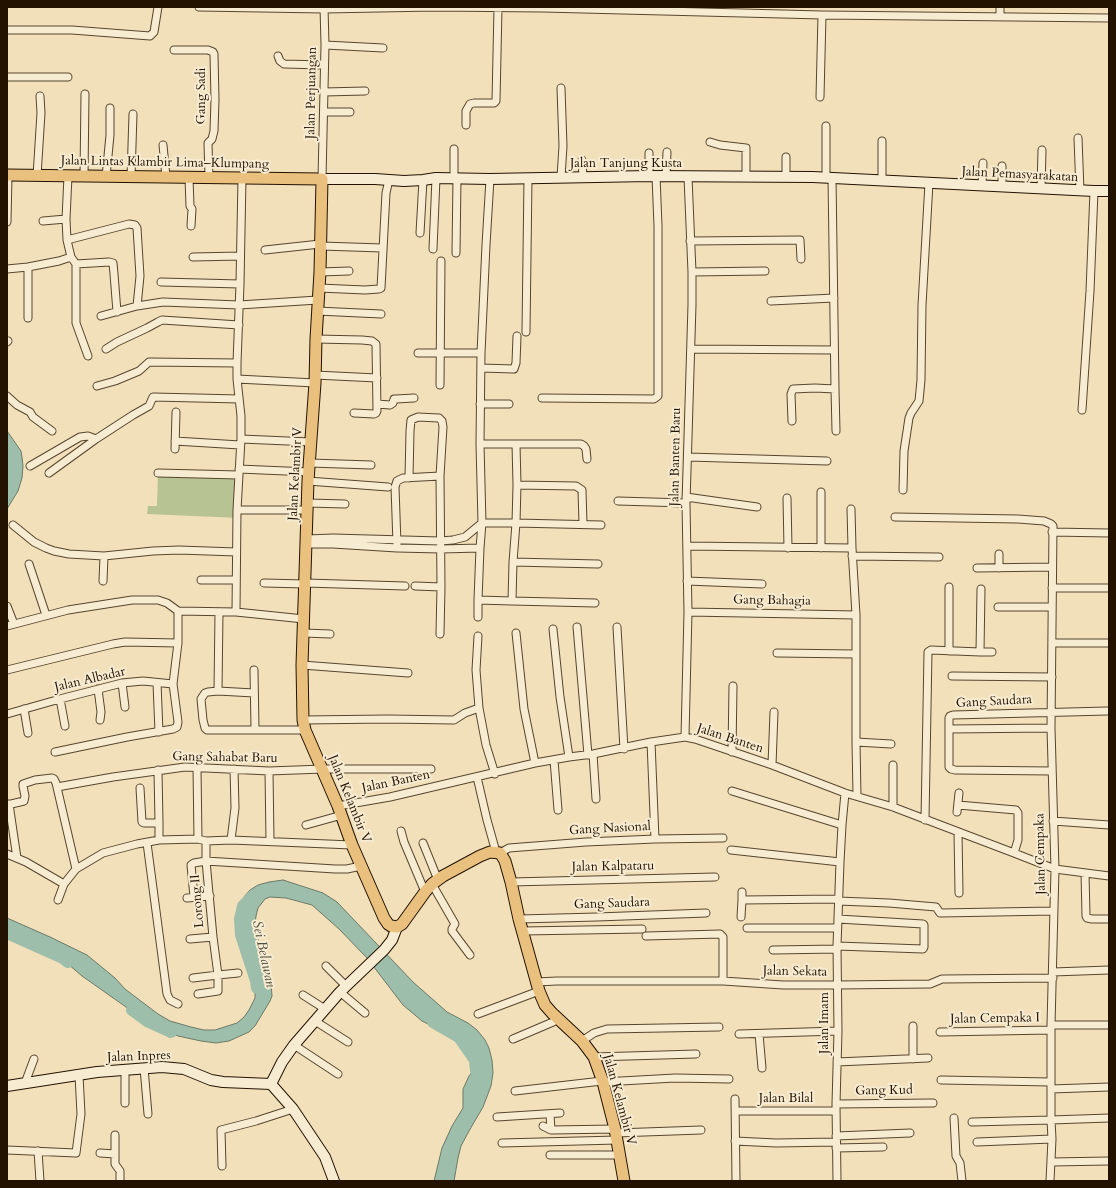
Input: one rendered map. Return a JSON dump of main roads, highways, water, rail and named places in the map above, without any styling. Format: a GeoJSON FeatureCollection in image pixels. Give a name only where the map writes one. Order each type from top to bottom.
{"type":"FeatureCollection","features":[{"type":"Feature","properties":{"kind":"main road","name":"Jalan Lintas Klambir Lima–Klumpang"},"geometry":{"type":"LineString","coordinates":[[8,175],[322,179]]}},
{"type":"Feature","properties":{"kind":"main road","name":"Jalan Kelambir V"},"geometry":{"type":"LineString","coordinates":[[322,179],[320,272],[309,472],[302,665],[304,725],[340,811],[352,845],[388,924],[397,927],[402,924],[432,885],[480,856],[490,852],[498,853],[505,861],[519,919],[538,986],[548,1009],[582,1041],[594,1056],[616,1134],[624,1181]]}},
{"type":"Feature","properties":{"kind":"waterway","name":"Sei Belawan"},"geometry":{"type":"LineString","coordinates":[[254,895],[243,906],[240,919],[241,935],[257,988]]}},
{"type":"Feature","properties":{"kind":"waterway","name":"Sei Belawan"},"geometry":{"type":"LineString","coordinates":[[7,933],[63,958],[68,962]]}},
{"type":"Feature","properties":{"kind":"waterway","name":"Sei Belawan"},"geometry":{"type":"LineString","coordinates":[[132,1010],[147,1021],[171,1032]]}},
{"type":"Feature","properties":{"kind":"waterway","name":"Sei Belawan"},"geometry":{"type":"LineString","coordinates":[[433,1022],[459,1037],[475,1060],[476,1071]]}}]}
